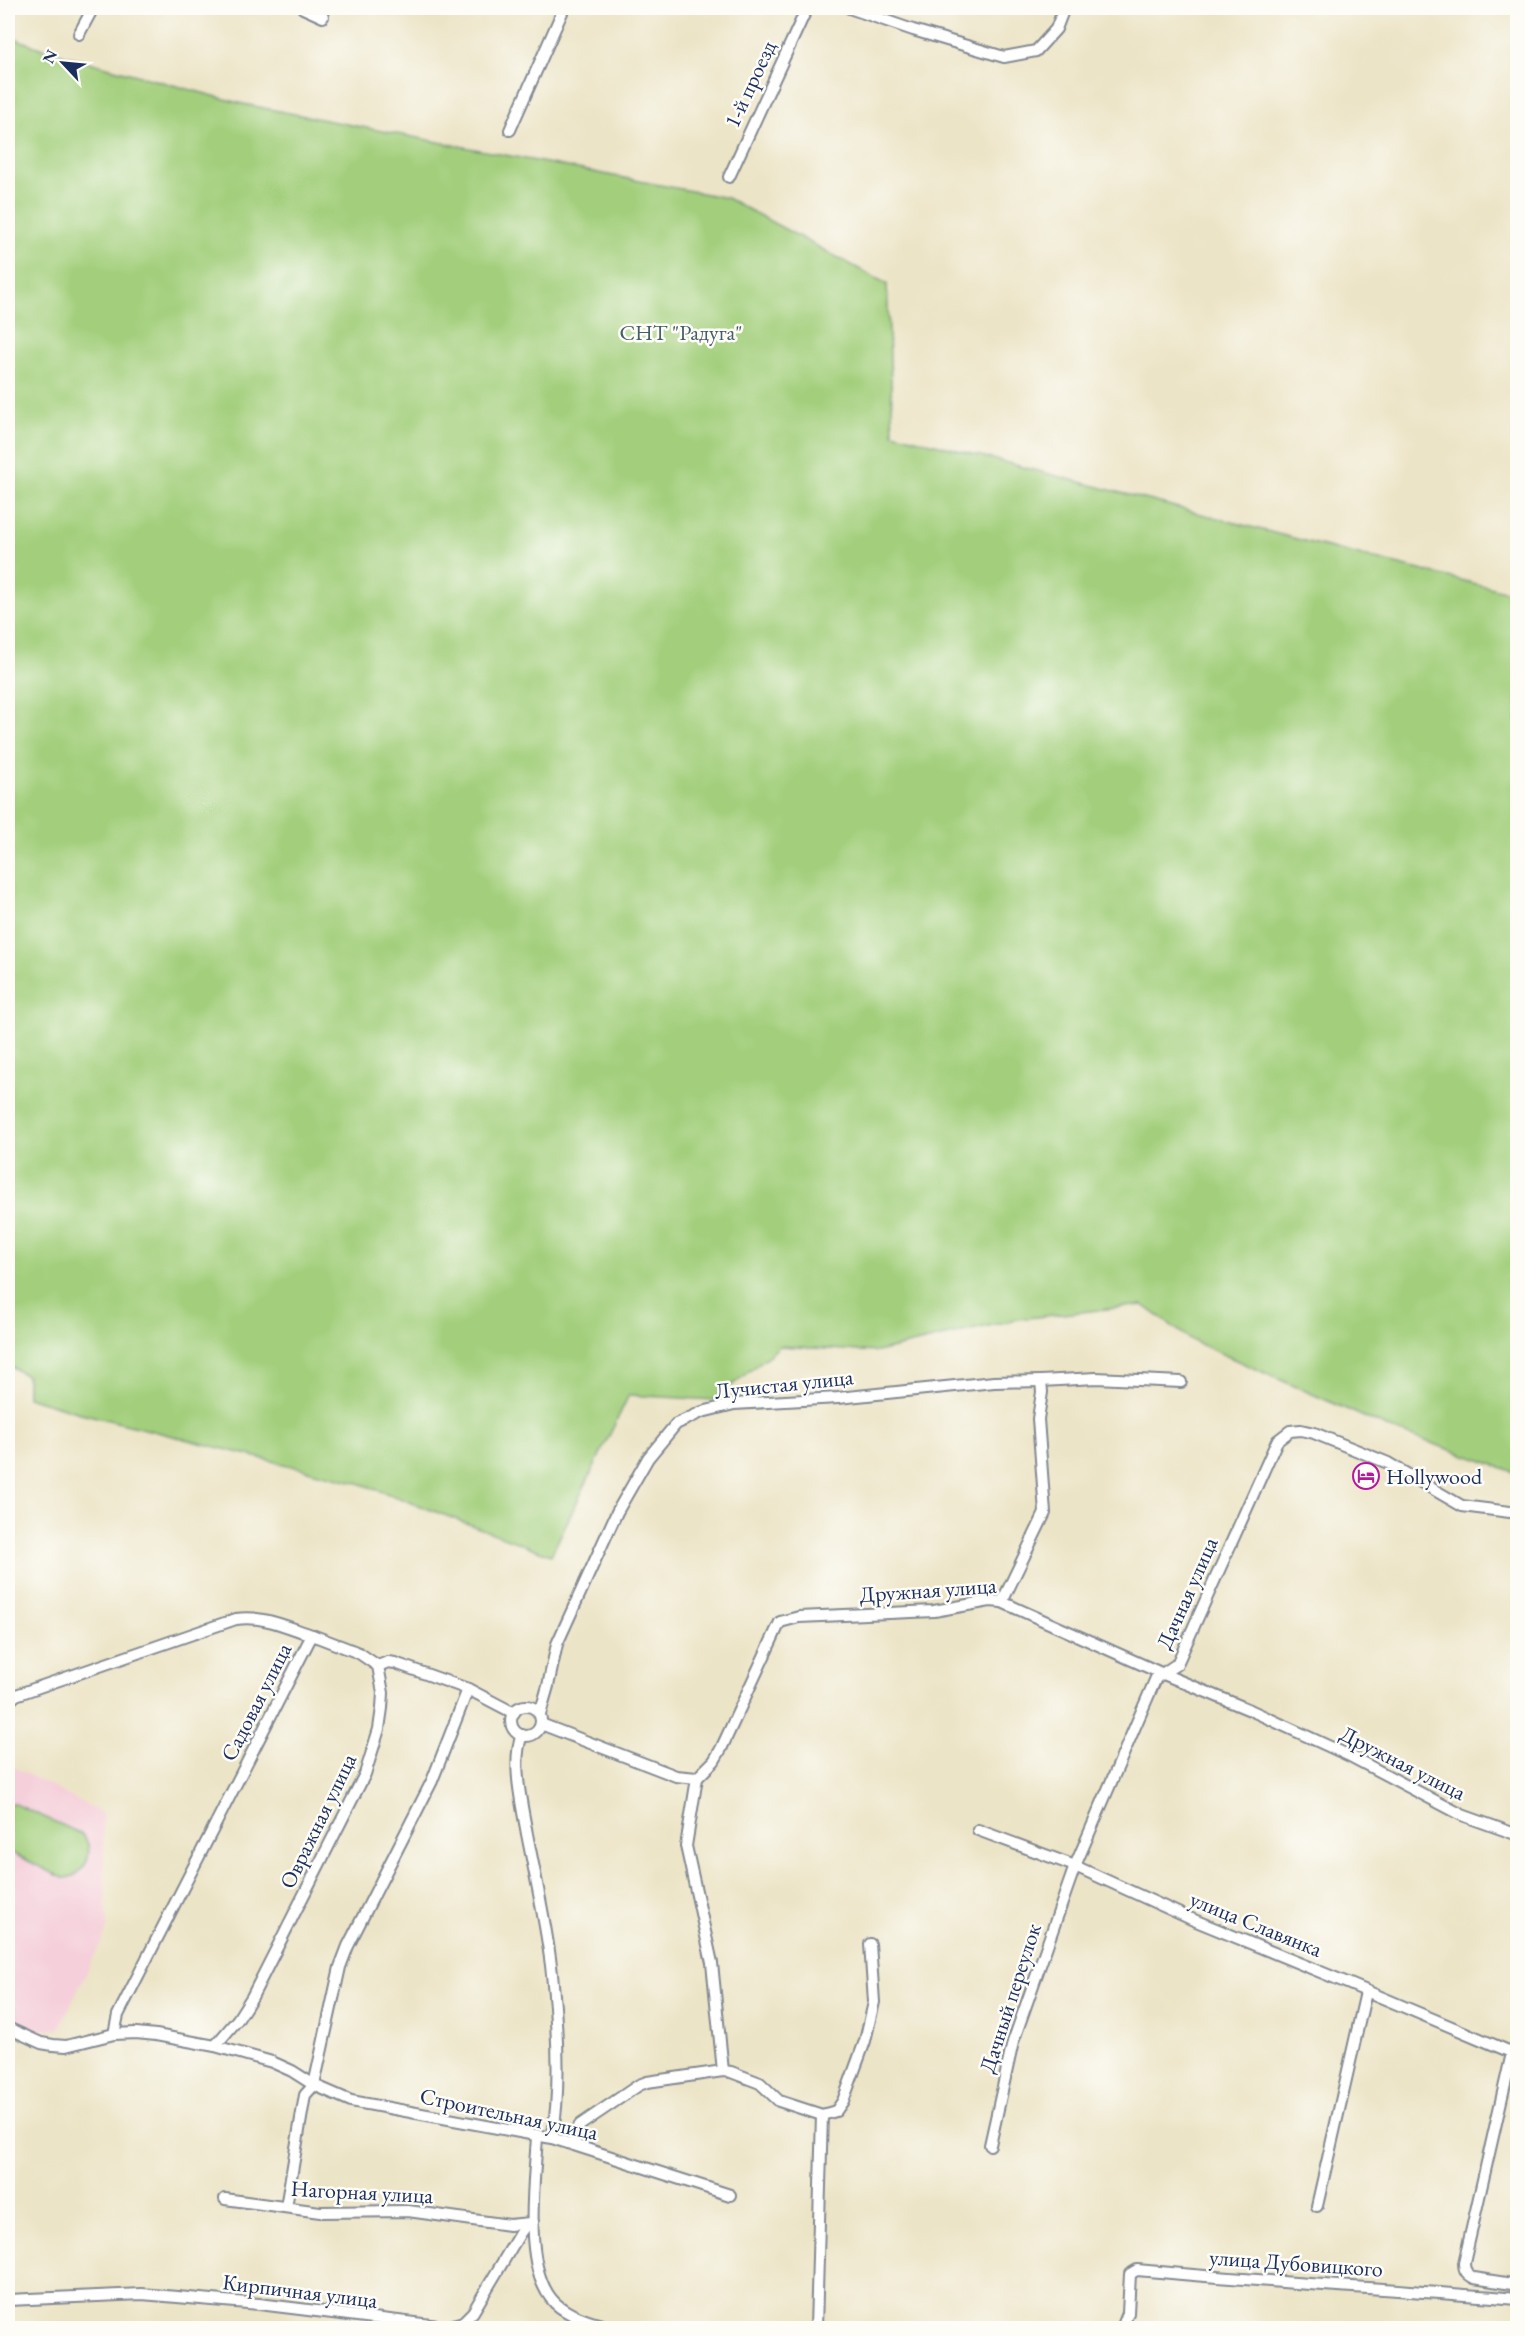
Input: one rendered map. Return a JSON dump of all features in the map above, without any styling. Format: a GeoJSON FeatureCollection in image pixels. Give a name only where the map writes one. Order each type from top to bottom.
{"type":"FeatureCollection","features":[{"type":"Feature","properties":{"kind":"street"},"geometry":{"type":"LineString","coordinates":[[79,34],[93,8]]}},
{"type":"Feature","properties":{"kind":"street"},"geometry":{"type":"LineString","coordinates":[[303,8],[322,17]]}},
{"type":"Feature","properties":{"kind":"street"},"geometry":{"type":"LineString","coordinates":[[510,130],[564,8]]}},
{"type":"Feature","properties":{"kind":"street","name":"1-й проезд"},"geometry":{"type":"LineString","coordinates":[[729,177],[807,8]]}},
{"type":"Feature","properties":{"kind":"street"},"geometry":{"type":"LineString","coordinates":[[849,8],[1004,57],[1036,51],[1056,29],[1064,8]]}},
{"type":"Feature","properties":{"kind":"street","name":"Лучистая улица"},"geometry":{"type":"LineString","coordinates":[[540,1719],[557,1644],[617,1512],[648,1458],[676,1424],[702,1412],[734,1404],[838,1398],[994,1382],[1096,1378],[1181,1382]]}},
{"type":"Feature","properties":{"kind":"street"},"geometry":{"type":"LineString","coordinates":[[1002,1602],[1045,1513],[1038,1419],[1042,1392],[1041,1381]]}},
{"type":"Feature","properties":{"kind":"street","name":"Дачная улица"},"geometry":{"type":"LineString","coordinates":[[1075,1866],[1156,1678],[1161,1673],[1172,1670],[1177,1664],[1277,1441],[1290,1431],[1301,1430],[1314,1433],[1388,1463],[1462,1506],[1518,1513]]}},
{"type":"Feature","properties":{"kind":"street","name":"Дружная улица"},"geometry":{"type":"LineString","coordinates":[[697,1778],[705,1772],[721,1749],[780,1622],[799,1617],[934,1611],[990,1601],[1002,1602],[1250,1710],[1352,1757],[1462,1815],[1518,1835]]}},
{"type":"Feature","properties":{"kind":"street","name":"Садовая улица"},"geometry":{"type":"LineString","coordinates":[[12,1698],[237,1619],[258,1618],[312,1635],[118,2015],[114,2034]]}},
{"type":"Feature","properties":{"kind":"street"},"geometry":{"type":"LineString","coordinates":[[312,1635],[359,1653],[378,1666],[388,1662],[395,1663],[468,1689],[514,1713]]}},
{"type":"Feature","properties":{"kind":"street","name":"Овражная улица"},"geometry":{"type":"LineString","coordinates":[[215,2046],[238,2019],[252,1997],[365,1774],[380,1729],[383,1693],[378,1666]]}},
{"type":"Feature","properties":{"kind":"street"},"geometry":{"type":"LineString","coordinates":[[286,2207],[305,2095],[314,2085],[340,1967],[348,1946],[432,1781],[468,1689]]}},
{"type":"Feature","properties":{"kind":"street"},"geometry":{"type":"LineString","coordinates":[[529,1706],[537,1710],[540,1719],[534,1733],[522,1735],[512,1725],[514,1713],[519,1708],[529,1706]]}},
{"type":"Feature","properties":{"kind":"street"},"geometry":{"type":"LineString","coordinates":[[540,1719],[676,1776],[697,1778],[686,1846],[712,1963],[723,2071]]}},
{"type":"Feature","properties":{"kind":"street"},"geometry":{"type":"LineString","coordinates":[[522,1735],[519,1744],[519,1788],[552,1973],[557,2064],[556,2118],[552,2138]]}},
{"type":"Feature","properties":{"kind":"street","name":"улица Славянка"},"geometry":{"type":"LineString","coordinates":[[978,1830],[1075,1866],[1189,1918],[1515,2054]]}},
{"type":"Feature","properties":{"kind":"street","name":"Дачный переулок"},"geometry":{"type":"LineString","coordinates":[[990,2145],[1013,2042],[1075,1866]]}},
{"type":"Feature","properties":{"kind":"street"},"geometry":{"type":"LineString","coordinates":[[575,2145],[574,2136],[580,2126],[639,2085],[723,2071],[732,2072],[760,2083],[779,2101],[822,2115],[836,2110],[843,2101],[866,2041],[874,2002],[870,1944]]}},
{"type":"Feature","properties":{"kind":"street"},"geometry":{"type":"LineString","coordinates":[[1317,2206],[1366,1992]]}},
{"type":"Feature","properties":{"kind":"street","name":"Строительная улица"},"geometry":{"type":"LineString","coordinates":[[8,2028],[41,2043],[53,2045],[66,2046],[114,2034],[156,2035],[215,2046],[272,2062],[314,2085],[351,2101],[552,2138],[730,2195]]}},
{"type":"Feature","properties":{"kind":"street"},"geometry":{"type":"LineString","coordinates":[[1515,2054],[1464,2270],[1474,2278],[1518,2284]]}},
{"type":"Feature","properties":{"kind":"street"},"geometry":{"type":"LineString","coordinates":[[816,2328],[822,2115]]}},
{"type":"Feature","properties":{"kind":"street"},"geometry":{"type":"LineString","coordinates":[[537,2136],[533,2222],[534,2256],[538,2274],[550,2297],[563,2309],[614,2328]]}},
{"type":"Feature","properties":{"kind":"street","name":"Нагорная улица"},"geometry":{"type":"LineString","coordinates":[[225,2199],[320,2212],[408,2211],[508,2225],[533,2222]]}},
{"type":"Feature","properties":{"kind":"street","name":"Кирпичная улица"},"geometry":{"type":"LineString","coordinates":[[8,2300],[142,2294],[259,2304],[447,2328],[463,2322],[473,2312],[520,2233],[525,2226],[533,2222]]}},
{"type":"Feature","properties":{"kind":"street","name":"улица Дубовицкого"},"geometry":{"type":"LineString","coordinates":[[1124,2328],[1128,2313],[1128,2280],[1133,2271],[1137,2270],[1266,2283],[1345,2286],[1518,2299]]}},
{"type":"Feature","properties":{"kind":"shaded area"},"geometry":{"type":"Polygon","coordinates":[[[8,1764],[102,1813],[107,1930],[59,2029],[34,2031],[8,2018],[8,1764]]]}},
{"type":"Feature","properties":{"kind":"green space","name":"СНТ \"Радуга\""},"geometry":{"type":"Polygon","coordinates":[[[8,36],[48,51],[243,104],[727,198],[887,284],[893,433],[1327,547],[1517,594],[1517,1473],[1391,1429],[1193,1341],[1143,1305],[1018,1319],[877,1352],[780,1346],[714,1400],[629,1395],[551,1555],[359,1483],[77,1412],[27,1397],[27,1376],[8,1365],[8,36]]]}},
{"type":"Feature","properties":{"kind":"green space"},"geometry":{"type":"Polygon","coordinates":[[[13,1803],[82,1834],[88,1848],[83,1868],[71,1877],[63,1878],[8,1851],[8,1805],[13,1803]]]}},
{"type":"Feature","properties":{"kind":"place","name":"Hollywood"},"geometry":{"type":"Point","coordinates":[1366,1476]}}]}
